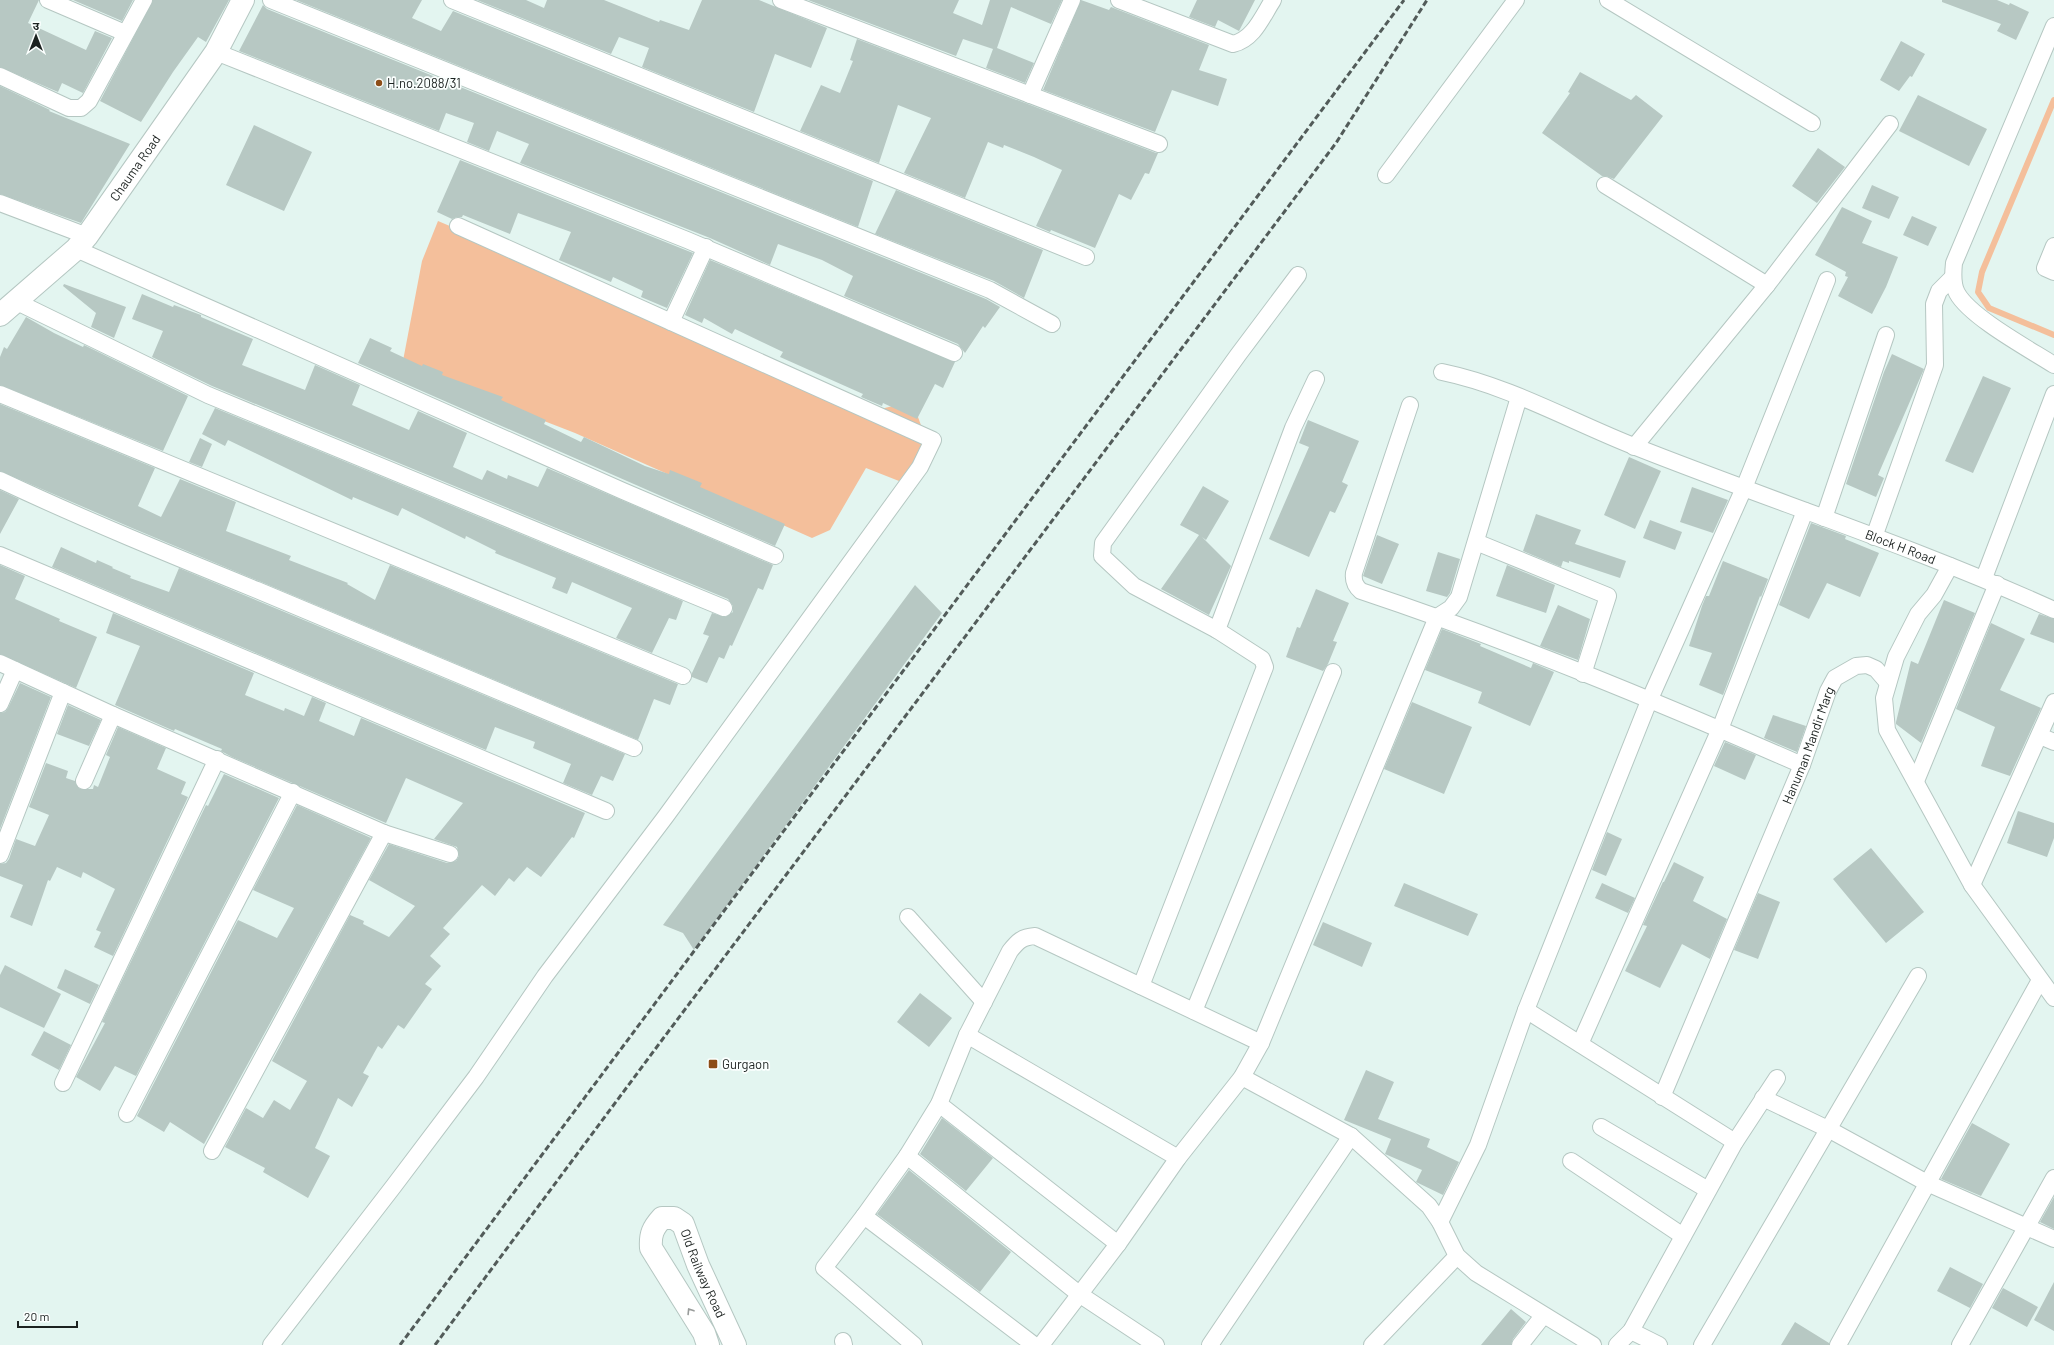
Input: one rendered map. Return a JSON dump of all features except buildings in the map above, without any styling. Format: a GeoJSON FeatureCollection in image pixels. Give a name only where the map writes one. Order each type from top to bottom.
{"type":"FeatureCollection","features":[{"type":"Feature","properties":{"kind":"street"},"geometry":{"type":"LineString","coordinates":[[48,0],[125,33]]}},
{"type":"Feature","properties":{"kind":"street"},"geometry":{"type":"LineString","coordinates":[[0,76],[69,108],[81,108],[89,101],[144,0]]}},
{"type":"Feature","properties":{"kind":"street","name":"Chauma Road"},"geometry":{"type":"LineString","coordinates":[[4,311],[81,243],[216,52],[244,0]]}},
{"type":"Feature","properties":{"kind":"street"},"geometry":{"type":"LineString","coordinates":[[271,0],[990,290],[1052,324]]}},
{"type":"Feature","properties":{"kind":"street"},"geometry":{"type":"LineString","coordinates":[[452,0],[1086,257]]}},
{"type":"Feature","properties":{"kind":"street"},"geometry":{"type":"LineString","coordinates":[[781,0],[1159,144]]}},
{"type":"Feature","properties":{"kind":"street"},"geometry":{"type":"LineString","coordinates":[[1030,95],[1072,0]]}},
{"type":"Feature","properties":{"kind":"street"},"geometry":{"type":"LineString","coordinates":[[1119,0],[1233,44],[1243,42],[1250,36],[1273,0]]}},
{"type":"Feature","properties":{"kind":"street"},"geometry":{"type":"LineString","coordinates":[[1386,175],[1516,0]]}},
{"type":"Feature","properties":{"kind":"street"},"geometry":{"type":"LineString","coordinates":[[1608,0],[1812,124]]}},
{"type":"Feature","properties":{"kind":"street"},"geometry":{"type":"LineString","coordinates":[[2054,26],[1954,263],[1952,278],[1956,292],[1964,305],[2054,365]]}},
{"type":"Feature","properties":{"kind":"street"},"geometry":{"type":"LineString","coordinates":[[216,52],[706,248],[954,353]]}},
{"type":"Feature","properties":{"kind":"street"},"geometry":{"type":"LineString","coordinates":[[1634,447],[1767,285],[1890,124]]}},
{"type":"Feature","properties":{"kind":"street"},"geometry":{"type":"LineString","coordinates":[[1605,184],[1767,285]]}},
{"type":"Feature","properties":{"kind":"street"},"geometry":{"type":"LineString","coordinates":[[0,203],[81,243],[616,488],[775,556]]}},
{"type":"Feature","properties":{"kind":"street"},"geometry":{"type":"LineString","coordinates":[[271,1345],[476,1077],[545,976],[666,816],[920,467],[932,440],[458,226]]}},
{"type":"Feature","properties":{"kind":"street"},"geometry":{"type":"LineString","coordinates":[[2054,246],[2045,268],[2054,272]]}},
{"type":"Feature","properties":{"kind":"street"},"geometry":{"type":"LineString","coordinates":[[671,322],[706,248]]}},
{"type":"Feature","properties":{"kind":"street"},"geometry":{"type":"LineString","coordinates":[[1141,986],[1265,670],[1265,664],[1262,659],[1217,630],[1134,586],[1102,556],[1103,543],[1298,275]]}},
{"type":"Feature","properties":{"kind":"street"},"geometry":{"type":"LineString","coordinates":[[1874,537],[1935,365],[1934,304],[1939,291],[1952,278]]}},
{"type":"Feature","properties":{"kind":"street"},"geometry":{"type":"LineString","coordinates":[[1440,1222],[1478,1145],[1526,1010],[1649,701],[1744,488],[1827,280]]}},
{"type":"Feature","properties":{"kind":"street"},"geometry":{"type":"LineString","coordinates":[[4,311],[724,608]]}},
{"type":"Feature","properties":{"kind":"street"},"geometry":{"type":"LineString","coordinates":[[1824,518],[1886,335]]}},
{"type":"Feature","properties":{"kind":"street","name":"Block H Road"},"geometry":{"type":"LineString","coordinates":[[1442,372],[1459,375],[1519,397],[1634,447],[1990,581],[2054,610]]}},
{"type":"Feature","properties":{"kind":"street"},"geometry":{"type":"LineString","coordinates":[[1217,630],[1293,428],[1316,379]]}},
{"type":"Feature","properties":{"kind":"street"},"geometry":{"type":"LineString","coordinates":[[0,394],[684,676]]}},
{"type":"Feature","properties":{"kind":"street"},"geometry":{"type":"LineString","coordinates":[[1916,781],[1990,581],[2054,394]]}},
{"type":"Feature","properties":{"kind":"street"},"geometry":{"type":"LineString","coordinates":[[1041,1345],[1118,1244],[1178,1158],[1242,1077],[1261,1043],[1437,617],[1451,608],[1460,597],[1519,397]]}},
{"type":"Feature","properties":{"kind":"street"},"geometry":{"type":"LineString","coordinates":[[1410,405],[1353,578],[1357,588],[1361,591],[1437,617],[1583,674],[1720,729],[1802,765]]}},
{"type":"Feature","properties":{"kind":"street"},"geometry":{"type":"LineString","coordinates":[[0,480],[71,514],[156,550],[264,593],[634,748]]}},
{"type":"Feature","properties":{"kind":"street"},"geometry":{"type":"LineString","coordinates":[[1580,1044],[1720,729],[1805,511]]}},
{"type":"Feature","properties":{"kind":"street"},"geometry":{"type":"LineString","coordinates":[[1476,542],[1608,596],[1583,674]]}},
{"type":"Feature","properties":{"kind":"street"},"geometry":{"type":"LineString","coordinates":[[0,555],[606,811]]}},
{"type":"Feature","properties":{"kind":"street"},"geometry":{"type":"LineString","coordinates":[[1838,1345],[1927,1183],[2049,988],[1972,885],[1887,730],[1884,698],[1896,657],[1918,614],[1934,595],[1950,566]]}},
{"type":"Feature","properties":{"kind":"street"},"geometry":{"type":"LineString","coordinates":[[0,663],[113,715],[384,832],[450,854]]}},
{"type":"Feature","properties":{"kind":"street","name":"Hanuman Mandir Marg"},"geometry":{"type":"LineString","coordinates":[[1662,1097],[1802,765],[1828,691],[1835,678],[1856,666],[1867,666],[1876,669],[1888,683]]}},
{"type":"Feature","properties":{"kind":"street"},"geometry":{"type":"LineString","coordinates":[[0,704],[15,670]]}},
{"type":"Feature","properties":{"kind":"street"},"geometry":{"type":"LineString","coordinates":[[1194,1011],[1333,672]]}},
{"type":"Feature","properties":{"kind":"street"},"geometry":{"type":"LineString","coordinates":[[0,855],[62,692]]}},
{"type":"Feature","properties":{"kind":"street"},"geometry":{"type":"LineString","coordinates":[[1972,885],[2047,739],[2054,702]]}},
{"type":"Feature","properties":{"kind":"street"},"geometry":{"type":"LineString","coordinates":[[84,781],[113,715]]}},
{"type":"Feature","properties":{"kind":"street"},"geometry":{"type":"LineString","coordinates":[[63,1083],[217,759]]}},
{"type":"Feature","properties":{"kind":"street"},"geometry":{"type":"LineString","coordinates":[[127,1114],[293,792]]}},
{"type":"Feature","properties":{"kind":"street"},"geometry":{"type":"LineString","coordinates":[[212,1151],[384,832]]}},
{"type":"Feature","properties":{"kind":"street"},"geometry":{"type":"LineString","coordinates":[[908,917],[984,1002]]}},
{"type":"Feature","properties":{"kind":"street"},"geometry":{"type":"LineString","coordinates":[[914,1345],[824,1268],[907,1156],[939,1104],[967,1036],[984,1002],[1010,951],[1024,937],[1035,936],[1261,1043]]}},
{"type":"Feature","properties":{"kind":"street"},"geometry":{"type":"LineString","coordinates":[[1702,1345],[1830,1130],[1918,976]]}},
{"type":"Feature","properties":{"kind":"street"},"geometry":{"type":"LineString","coordinates":[[1526,1010],[1735,1142]]}},
{"type":"Feature","properties":{"kind":"street"},"geometry":{"type":"LineString","coordinates":[[967,1036],[1178,1158]]}},
{"type":"Feature","properties":{"kind":"street"},"geometry":{"type":"LineString","coordinates":[[1242,1077],[1351,1136],[1429,1206],[1440,1222],[1457,1256],[1476,1273],[1543,1316],[1593,1345]]}},
{"type":"Feature","properties":{"kind":"street"},"geometry":{"type":"LineString","coordinates":[[1617,1345],[1631,1331],[1735,1142],[1777,1078]]}},
{"type":"Feature","properties":{"kind":"street"},"geometry":{"type":"LineString","coordinates":[[1763,1098],[1830,1130],[1927,1183],[2026,1228],[2054,1239]]}},
{"type":"Feature","properties":{"kind":"street"},"geometry":{"type":"LineString","coordinates":[[939,1104],[1118,1244]]}},
{"type":"Feature","properties":{"kind":"street"},"geometry":{"type":"LineString","coordinates":[[1601,1127],[1708,1190]]}},
{"type":"Feature","properties":{"kind":"street"},"geometry":{"type":"LineString","coordinates":[[1210,1345],[1351,1136]]}},
{"type":"Feature","properties":{"kind":"street"},"geometry":{"type":"LineString","coordinates":[[907,1156],[1079,1294],[1156,1345]]}},
{"type":"Feature","properties":{"kind":"street"},"geometry":{"type":"LineString","coordinates":[[1571,1161],[1683,1236]]}},
{"type":"Feature","properties":{"kind":"street"},"geometry":{"type":"LineString","coordinates":[[1960,1345],[2054,1178]]}},
{"type":"Feature","properties":{"kind":"street"},"geometry":{"type":"LineString","coordinates":[[864,1216],[1034,1345]]}},
{"type":"Feature","properties":{"kind":"street","name":"Old Railway Road"},"geometry":{"type":"LineString","coordinates":[[708,1345],[704,1333],[651,1248],[650,1237],[654,1226],[662,1218],[674,1218],[683,1224],[698,1265],[735,1345]]}},
{"type":"Feature","properties":{"kind":"street"},"geometry":{"type":"LineString","coordinates":[[1372,1345],[1457,1256]]}},
{"type":"Feature","properties":{"kind":"street"},"geometry":{"type":"LineString","coordinates":[[1520,1345],[1543,1316]]}},
{"type":"Feature","properties":{"kind":"street"},"geometry":{"type":"LineString","coordinates":[[1631,1331],[1658,1345]]}},
{"type":"Feature","properties":{"kind":"shaded area"},"geometry":{"type":"Polygon","coordinates":[[[438,221],[881,409],[912,401],[928,444],[899,481],[866,468],[830,530],[812,538],[575,433],[402,366],[422,261],[438,221]]]}},
{"type":"Feature","properties":{"kind":"waterway"},"geometry":{"type":"LineString","coordinates":[[2054,100],[1982,272],[1978,292],[1989,308],[2054,335]]}},
{"type":"Feature","properties":{"kind":"railway"},"geometry":{"type":"LineString","coordinates":[[400,1345],[1404,0]]}},
{"type":"Feature","properties":{"kind":"railway"},"geometry":{"type":"LineString","coordinates":[[435,1345],[662,1040],[1336,143],[1427,0]]}},
{"type":"Feature","properties":{"kind":"place","name":"H.no.2088/31"},"geometry":{"type":"Point","coordinates":[379,83]}},
{"type":"Feature","properties":{"kind":"place","name":"Gurgaon"},"geometry":{"type":"Point","coordinates":[713,1064]}}]}
